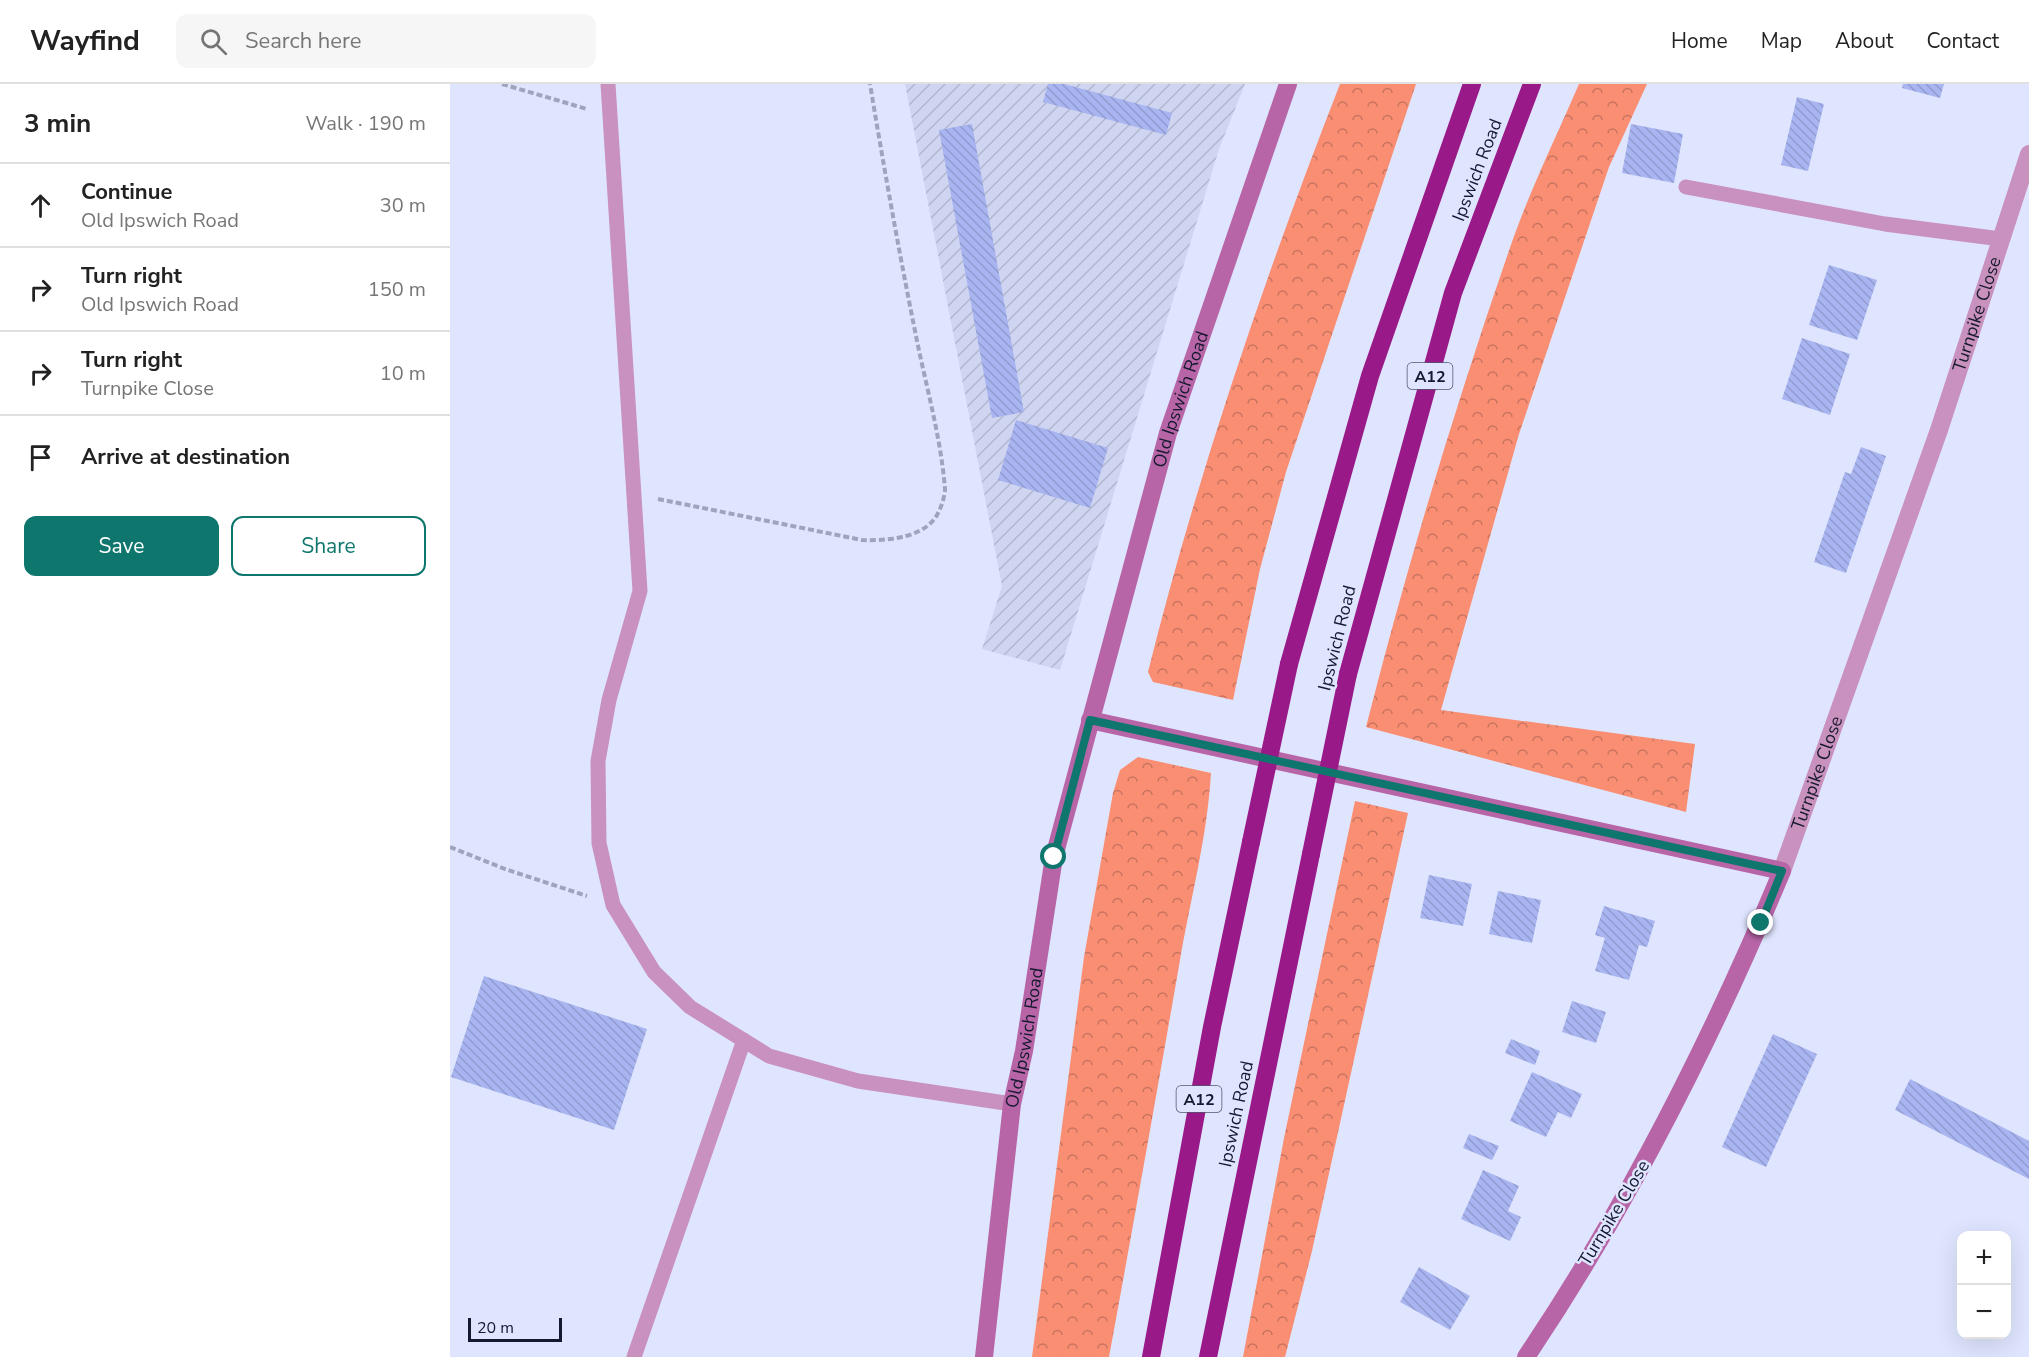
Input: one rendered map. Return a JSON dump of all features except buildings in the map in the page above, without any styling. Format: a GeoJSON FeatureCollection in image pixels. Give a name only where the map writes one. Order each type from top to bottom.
{"type":"FeatureCollection","features":[{"type":"Feature","properties":{"kind":"highway","name":"Ipswich Road"},"geometry":{"type":"LineString","coordinates":[[1151,1357],[1212,1027],[1289,664],[1370,376],[1472,84]]}},
{"type":"Feature","properties":{"kind":"highway","name":"Ipswich Road"},"geometry":{"type":"LineString","coordinates":[[1208,1357],[1348,674],[1453,293],[1532,84]]}},
{"type":"Feature","properties":{"kind":"street","name":"Old Ipswich Road"},"geometry":{"type":"LineString","coordinates":[[984,1357],[1012,1104],[1024,1051],[1054,857],[1168,433],[1288,84]]}},
{"type":"Feature","properties":{"kind":"street","name":"Turnpike Close"},"geometry":{"type":"LineString","coordinates":[[1526,1357],[1630,1188],[1663,1129],[1708,1040],[1782,871],[1939,430],[2029,154]]}},
{"type":"Feature","properties":{"kind":"street"},"geometry":{"type":"LineString","coordinates":[[1090,720],[1782,871]]}},
{"type":"Feature","properties":{"kind":"lane"},"geometry":{"type":"LineString","coordinates":[[608,84],[640,591],[609,700],[598,761],[599,843],[613,905],[654,972],[690,1007],[769,1056],[858,1081],[1012,1104]]}},
{"type":"Feature","properties":{"kind":"lane"},"geometry":{"type":"LineString","coordinates":[[1686,187],[1885,224],[2001,239]]}},
{"type":"Feature","properties":{"kind":"lane"},"geometry":{"type":"LineString","coordinates":[[634,1357],[744,1040]]}},
{"type":"Feature","properties":{"kind":"path"},"geometry":{"type":"LineString","coordinates":[[502,84],[611,116]]}},
{"type":"Feature","properties":{"kind":"path"},"geometry":{"type":"LineString","coordinates":[[634,494],[862,540],[886,541],[907,535],[925,527],[939,513],[945,492],[897,243],[870,84]]}},
{"type":"Feature","properties":{"kind":"path"},"geometry":{"type":"LineString","coordinates":[[450,847],[505,869],[613,905]]}},
{"type":"Feature","properties":{"kind":"shaded area"},"geometry":{"type":"Polygon","coordinates":[[[905,84],[1245,84],[1219,149],[1060,670],[982,649],[1002,586],[905,84]]]}},
{"type":"Feature","properties":{"kind":"green space"},"geometry":{"type":"Polygon","coordinates":[[[1340,84],[1416,84],[1286,472],[1260,569],[1233,700],[1153,682],[1148,672],[1211,449],[1259,302],[1340,84]]]}},
{"type":"Feature","properties":{"kind":"green space"},"geometry":{"type":"Polygon","coordinates":[[[1579,84],[1647,84],[1609,167],[1519,434],[1441,710],[1695,744],[1686,812],[1366,727],[1416,543],[1492,299],[1528,200],[1579,84]]]}},
{"type":"Feature","properties":{"kind":"green space"},"geometry":{"type":"Polygon","coordinates":[[[1138,757],[1211,773],[1202,846],[1109,1357],[1032,1357],[1084,957],[1113,793],[1120,770],[1138,757]]]}},
{"type":"Feature","properties":{"kind":"green space"},"geometry":{"type":"Polygon","coordinates":[[[1355,801],[1408,813],[1312,1251],[1285,1357],[1243,1357],[1284,1138],[1355,801]]]}},
{"type":"Feature","properties":{"kind":"route"},"geometry":{"type":"LineString","coordinates":[[1054,857],[1090,720],[1782,871],[1761,923]]}}]}
